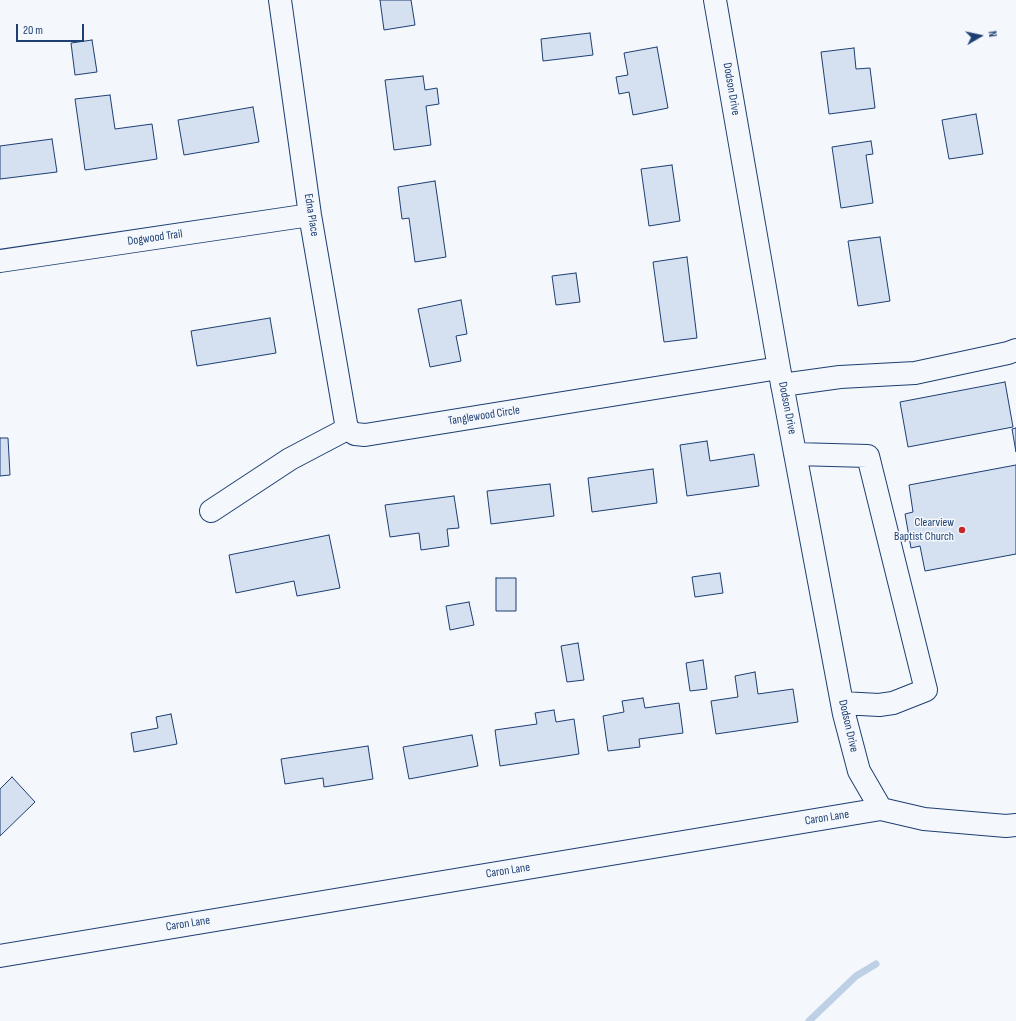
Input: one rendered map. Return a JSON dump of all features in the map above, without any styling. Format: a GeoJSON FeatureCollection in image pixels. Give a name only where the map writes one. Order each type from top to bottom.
{"type":"FeatureCollection","features":[{"type":"Feature","properties":{"kind":"street","name":"Edna Place"},"geometry":{"type":"LineString","coordinates":[[280,0],[310,215],[347,429]]}},
{"type":"Feature","properties":{"kind":"street","name":"Dodson Drive"},"geometry":{"type":"LineString","coordinates":[[715,0],[780,376],[842,703],[858,771],[881,809]]}},
{"type":"Feature","properties":{"kind":"street","name":"Dogwood Trail"},"geometry":{"type":"LineString","coordinates":[[0,261],[310,215]]}},
{"type":"Feature","properties":{"kind":"street","name":"Tanglewood Circle"},"geometry":{"type":"LineString","coordinates":[[347,429],[355,434],[365,435],[780,376],[840,377],[915,372],[1008,353],[1016,350]]}},
{"type":"Feature","properties":{"kind":"street"},"geometry":{"type":"LineString","coordinates":[[211,511],[290,459],[347,429]]}},
{"type":"Feature","properties":{"kind":"street"},"geometry":{"type":"LineString","coordinates":[[795,454],[868,456],[926,690],[893,703],[879,705],[842,703]]}},
{"type":"Feature","properties":{"kind":"street","name":"Caron Lane"},"geometry":{"type":"LineString","coordinates":[[0,956],[881,809],[924,819],[1006,826],[1016,825]]}},
{"type":"Feature","properties":{"kind":"building"},"geometry":{"type":"Polygon","coordinates":[[[380,0],[411,0],[415,25],[384,30],[380,0]]]}},
{"type":"Feature","properties":{"kind":"building"},"geometry":{"type":"Polygon","coordinates":[[[590,33],[593,55],[543,61],[541,39],[590,33]]]}},
{"type":"Feature","properties":{"kind":"building"},"geometry":{"type":"Polygon","coordinates":[[[92,40],[97,72],[75,75],[71,43],[92,40]]]}},
{"type":"Feature","properties":{"kind":"building"},"geometry":{"type":"Polygon","coordinates":[[[657,47],[668,108],[633,115],[629,92],[619,94],[616,77],[628,75],[624,53],[657,47]]]}},
{"type":"Feature","properties":{"kind":"building"},"geometry":{"type":"Polygon","coordinates":[[[854,48],[856,69],[870,68],[875,108],[829,114],[821,52],[854,48]]]}},
{"type":"Feature","properties":{"kind":"building"},"geometry":{"type":"Polygon","coordinates":[[[423,76],[425,90],[437,88],[439,104],[426,106],[431,145],[394,150],[385,80],[423,76]]]}},
{"type":"Feature","properties":{"kind":"building"},"geometry":{"type":"Polygon","coordinates":[[[110,95],[115,129],[152,124],[157,159],[85,170],[75,99],[110,95]]]}},
{"type":"Feature","properties":{"kind":"building"},"geometry":{"type":"Polygon","coordinates":[[[253,107],[259,142],[184,155],[178,120],[253,107]]]}},
{"type":"Feature","properties":{"kind":"building"},"geometry":{"type":"Polygon","coordinates":[[[976,114],[983,154],[949,159],[942,120],[976,114]]]}},
{"type":"Feature","properties":{"kind":"building"},"geometry":{"type":"Polygon","coordinates":[[[52,139],[57,172],[0,179],[0,146],[52,139]]]}},
{"type":"Feature","properties":{"kind":"building"},"geometry":{"type":"Polygon","coordinates":[[[871,141],[873,154],[866,155],[873,203],[841,208],[832,147],[871,141]]]}},
{"type":"Feature","properties":{"kind":"building"},"geometry":{"type":"Polygon","coordinates":[[[672,165],[680,221],[649,226],[641,169],[672,165]]]}},
{"type":"Feature","properties":{"kind":"building"},"geometry":{"type":"Polygon","coordinates":[[[435,181],[446,257],[415,262],[409,218],[402,219],[398,187],[435,181]]]}},
{"type":"Feature","properties":{"kind":"building"},"geometry":{"type":"Polygon","coordinates":[[[880,237],[890,301],[858,306],[848,241],[880,237]]]}},
{"type":"Feature","properties":{"kind":"building"},"geometry":{"type":"Polygon","coordinates":[[[687,257],[697,338],[664,342],[653,262],[687,257]]]}},
{"type":"Feature","properties":{"kind":"building"},"geometry":{"type":"Polygon","coordinates":[[[576,273],[580,302],[556,305],[552,276],[576,273]]]}},
{"type":"Feature","properties":{"kind":"building"},"geometry":{"type":"Polygon","coordinates":[[[461,300],[467,334],[456,336],[461,361],[430,367],[418,309],[461,300]]]}},
{"type":"Feature","properties":{"kind":"building"},"geometry":{"type":"Polygon","coordinates":[[[270,318],[276,353],[197,366],[191,331],[270,318]]]}},
{"type":"Feature","properties":{"kind":"building"},"geometry":{"type":"Polygon","coordinates":[[[1005,382],[1013,427],[908,447],[900,402],[1005,382]]]}},
{"type":"Feature","properties":{"kind":"building"},"geometry":{"type":"Polygon","coordinates":[[[1016,428],[1016,452],[1012,429],[1016,428]]]}},
{"type":"Feature","properties":{"kind":"building"},"geometry":{"type":"Polygon","coordinates":[[[0,438],[8,438],[10,475],[0,476],[0,438]]]}},
{"type":"Feature","properties":{"kind":"building"},"geometry":{"type":"Polygon","coordinates":[[[707,441],[710,461],[754,454],[759,486],[687,496],[680,445],[707,441]]]}},
{"type":"Feature","properties":{"kind":"building","name":"Clearview Baptist Church"},"geometry":{"type":"Polygon","coordinates":[[[1016,465],[1016,554],[925,571],[920,546],[911,548],[905,514],[913,512],[909,485],[1016,465]]]}},
{"type":"Feature","properties":{"kind":"building"},"geometry":{"type":"Polygon","coordinates":[[[653,469],[657,503],[592,512],[588,478],[653,469]]]}},
{"type":"Feature","properties":{"kind":"building"},"geometry":{"type":"Polygon","coordinates":[[[550,484],[554,516],[491,524],[487,491],[550,484]]]}},
{"type":"Feature","properties":{"kind":"building"},"geometry":{"type":"Polygon","coordinates":[[[454,496],[459,528],[447,529],[449,546],[421,550],[419,533],[390,537],[385,505],[454,496]]]}},
{"type":"Feature","properties":{"kind":"building"},"geometry":{"type":"Polygon","coordinates":[[[329,535],[340,588],[297,596],[294,581],[236,593],[229,555],[329,535]]]}},
{"type":"Feature","properties":{"kind":"building"},"geometry":{"type":"Polygon","coordinates":[[[720,573],[723,593],[695,597],[692,577],[720,573]]]}},
{"type":"Feature","properties":{"kind":"building"},"geometry":{"type":"Polygon","coordinates":[[[496,578],[516,578],[516,611],[496,611],[496,578]]]}},
{"type":"Feature","properties":{"kind":"building"},"geometry":{"type":"Polygon","coordinates":[[[469,602],[474,625],[450,630],[446,606],[469,602]]]}},
{"type":"Feature","properties":{"kind":"building"},"geometry":{"type":"Polygon","coordinates":[[[578,643],[584,680],[567,682],[561,646],[578,643]]]}},
{"type":"Feature","properties":{"kind":"building"},"geometry":{"type":"Polygon","coordinates":[[[703,660],[707,689],[690,691],[686,663],[703,660]]]}},
{"type":"Feature","properties":{"kind":"building"},"geometry":{"type":"Polygon","coordinates":[[[755,672],[758,694],[793,689],[798,722],[716,734],[711,701],[738,697],[735,676],[755,672]]]}},
{"type":"Feature","properties":{"kind":"building"},"geometry":{"type":"Polygon","coordinates":[[[643,698],[645,708],[679,703],[683,733],[639,739],[640,747],[608,751],[603,716],[624,712],[622,701],[643,698]]]}},
{"type":"Feature","properties":{"kind":"building"},"geometry":{"type":"Polygon","coordinates":[[[554,710],[556,722],[574,719],[579,754],[500,766],[495,730],[537,724],[535,713],[554,710]]]}},
{"type":"Feature","properties":{"kind":"building"},"geometry":{"type":"Polygon","coordinates":[[[171,714],[177,744],[134,752],[131,733],[158,728],[156,717],[171,714]]]}},
{"type":"Feature","properties":{"kind":"building"},"geometry":{"type":"Polygon","coordinates":[[[472,735],[478,766],[409,779],[403,747],[472,735]]]}},
{"type":"Feature","properties":{"kind":"building"},"geometry":{"type":"Polygon","coordinates":[[[368,746],[373,779],[324,787],[323,778],[285,784],[281,759],[368,746]]]}},
{"type":"Feature","properties":{"kind":"building"},"geometry":{"type":"Polygon","coordinates":[[[12,777],[35,802],[0,836],[0,789],[12,777]]]}},
{"type":"Feature","properties":{"kind":"waterway"},"geometry":{"type":"LineString","coordinates":[[809,1021],[856,976],[876,964]]}},
{"type":"Feature","properties":{"kind":"place","name":"Clearview Baptist Church"},"geometry":{"type":"Point","coordinates":[962,530]}}]}
